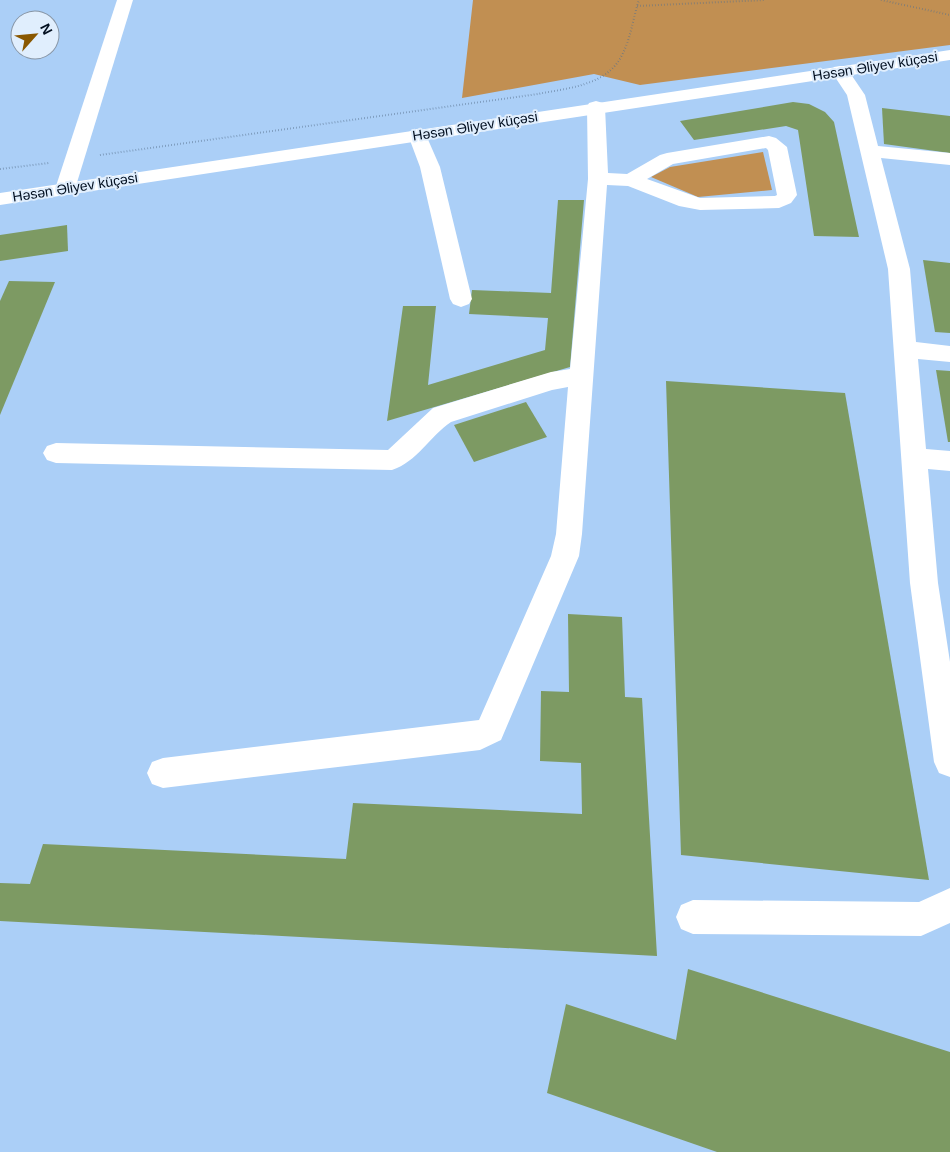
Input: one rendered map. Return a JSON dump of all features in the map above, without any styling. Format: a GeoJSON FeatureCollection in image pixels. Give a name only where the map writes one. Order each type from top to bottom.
{"type":"FeatureCollection","features":[{"type":"Feature","properties":{"kind":"main road"},"geometry":{"type":"LineString","coordinates":[[65,189],[125,0]]}},
{"type":"Feature","properties":{"kind":"main road","name":"Həsən Əliyev küçəsi"},"geometry":{"type":"LineString","coordinates":[[0,198],[950,55]]}},
{"type":"Feature","properties":{"kind":"main road"},"geometry":{"type":"LineString","coordinates":[[840,72],[851,85],[856,95],[899,269],[924,583],[950,762]]}},
{"type":"Feature","properties":{"kind":"main road"},"geometry":{"type":"LineString","coordinates":[[163,773],[480,734],[490,730],[566,556],[598,180],[596,107]]}},
{"type":"Feature","properties":{"kind":"main road"},"geometry":{"type":"LineString","coordinates":[[417,135],[430,168],[461,298]]}},
{"type":"Feature","properties":{"kind":"main road"},"geometry":{"type":"LineString","coordinates":[[598,180],[631,180],[686,201],[700,204],[779,202],[784,200],[787,195],[777,147],[769,142],[667,159],[631,180]]}},
{"type":"Feature","properties":{"kind":"main road"},"geometry":{"type":"LineString","coordinates":[[869,151],[950,158]]}},
{"type":"Feature","properties":{"kind":"main road"},"geometry":{"type":"LineString","coordinates":[[905,349],[950,354]]}},
{"type":"Feature","properties":{"kind":"main road"},"geometry":{"type":"LineString","coordinates":[[56,453],[392,460],[404,453],[430,422],[442,415],[551,381],[581,376]]}},
{"type":"Feature","properties":{"kind":"main road"},"geometry":{"type":"LineString","coordinates":[[914,458],[950,461]]}},
{"type":"Feature","properties":{"kind":"main road"},"geometry":{"type":"LineString","coordinates":[[693,916],[921,919],[950,905]]}},
{"type":"Feature","properties":{"kind":"path"},"geometry":{"type":"LineString","coordinates":[[0,169],[538,94],[592,82],[615,68],[619,62],[623,55],[639,0]]}},
{"type":"Feature","properties":{"kind":"path"},"geometry":{"type":"LineString","coordinates":[[637,6],[765,0]]}},
{"type":"Feature","properties":{"kind":"path"},"geometry":{"type":"LineString","coordinates":[[881,0],[950,15]]}},
{"type":"Feature","properties":{"kind":"shaded area"},"geometry":{"type":"Polygon","coordinates":[[[473,0],[950,0],[950,45],[640,85],[594,74],[462,98],[473,0]]]}},
{"type":"Feature","properties":{"kind":"shaded area"},"geometry":{"type":"Polygon","coordinates":[[[763,152],[772,190],[698,197],[651,177],[670,167],[763,152]]]}},
{"type":"Feature","properties":{"kind":"building"},"geometry":{"type":"Polygon","coordinates":[[[793,102],[809,104],[825,112],[834,122],[859,237],[814,236],[798,130],[786,126],[694,140],[680,121],[793,102]]]}},
{"type":"Feature","properties":{"kind":"building"},"geometry":{"type":"Polygon","coordinates":[[[882,108],[950,116],[950,153],[884,144],[882,108]]]}},
{"type":"Feature","properties":{"kind":"building"},"geometry":{"type":"Polygon","coordinates":[[[558,200],[584,200],[570,367],[387,421],[403,306],[436,306],[428,385],[545,350],[548,318],[469,314],[472,290],[551,293],[558,200]]]}},
{"type":"Feature","properties":{"kind":"building"},"geometry":{"type":"Polygon","coordinates":[[[67,225],[68,251],[0,261],[0,235],[67,225]]]}},
{"type":"Feature","properties":{"kind":"building"},"geometry":{"type":"Polygon","coordinates":[[[923,260],[950,263],[950,333],[935,332],[923,260]]]}},
{"type":"Feature","properties":{"kind":"building"},"geometry":{"type":"Polygon","coordinates":[[[9,281],[55,282],[0,415],[0,301],[9,281]]]}},
{"type":"Feature","properties":{"kind":"building"},"geometry":{"type":"Polygon","coordinates":[[[936,370],[950,371],[950,442],[948,442],[936,370]]]}},
{"type":"Feature","properties":{"kind":"building"},"geometry":{"type":"Polygon","coordinates":[[[666,381],[845,393],[929,880],[681,855],[666,381]]]}},
{"type":"Feature","properties":{"kind":"building"},"geometry":{"type":"Polygon","coordinates":[[[526,402],[547,437],[474,462],[454,425],[526,402]]]}},
{"type":"Feature","properties":{"kind":"building"},"geometry":{"type":"Polygon","coordinates":[[[568,614],[622,617],[625,697],[642,698],[657,956],[0,921],[0,883],[30,884],[43,844],[346,859],[353,803],[582,814],[581,763],[540,761],[541,691],[569,692],[568,614]]]}},
{"type":"Feature","properties":{"kind":"building"},"geometry":{"type":"Polygon","coordinates":[[[688,969],[950,1052],[950,1152],[717,1152],[547,1093],[566,1004],[676,1040],[688,969]]]}}]}
